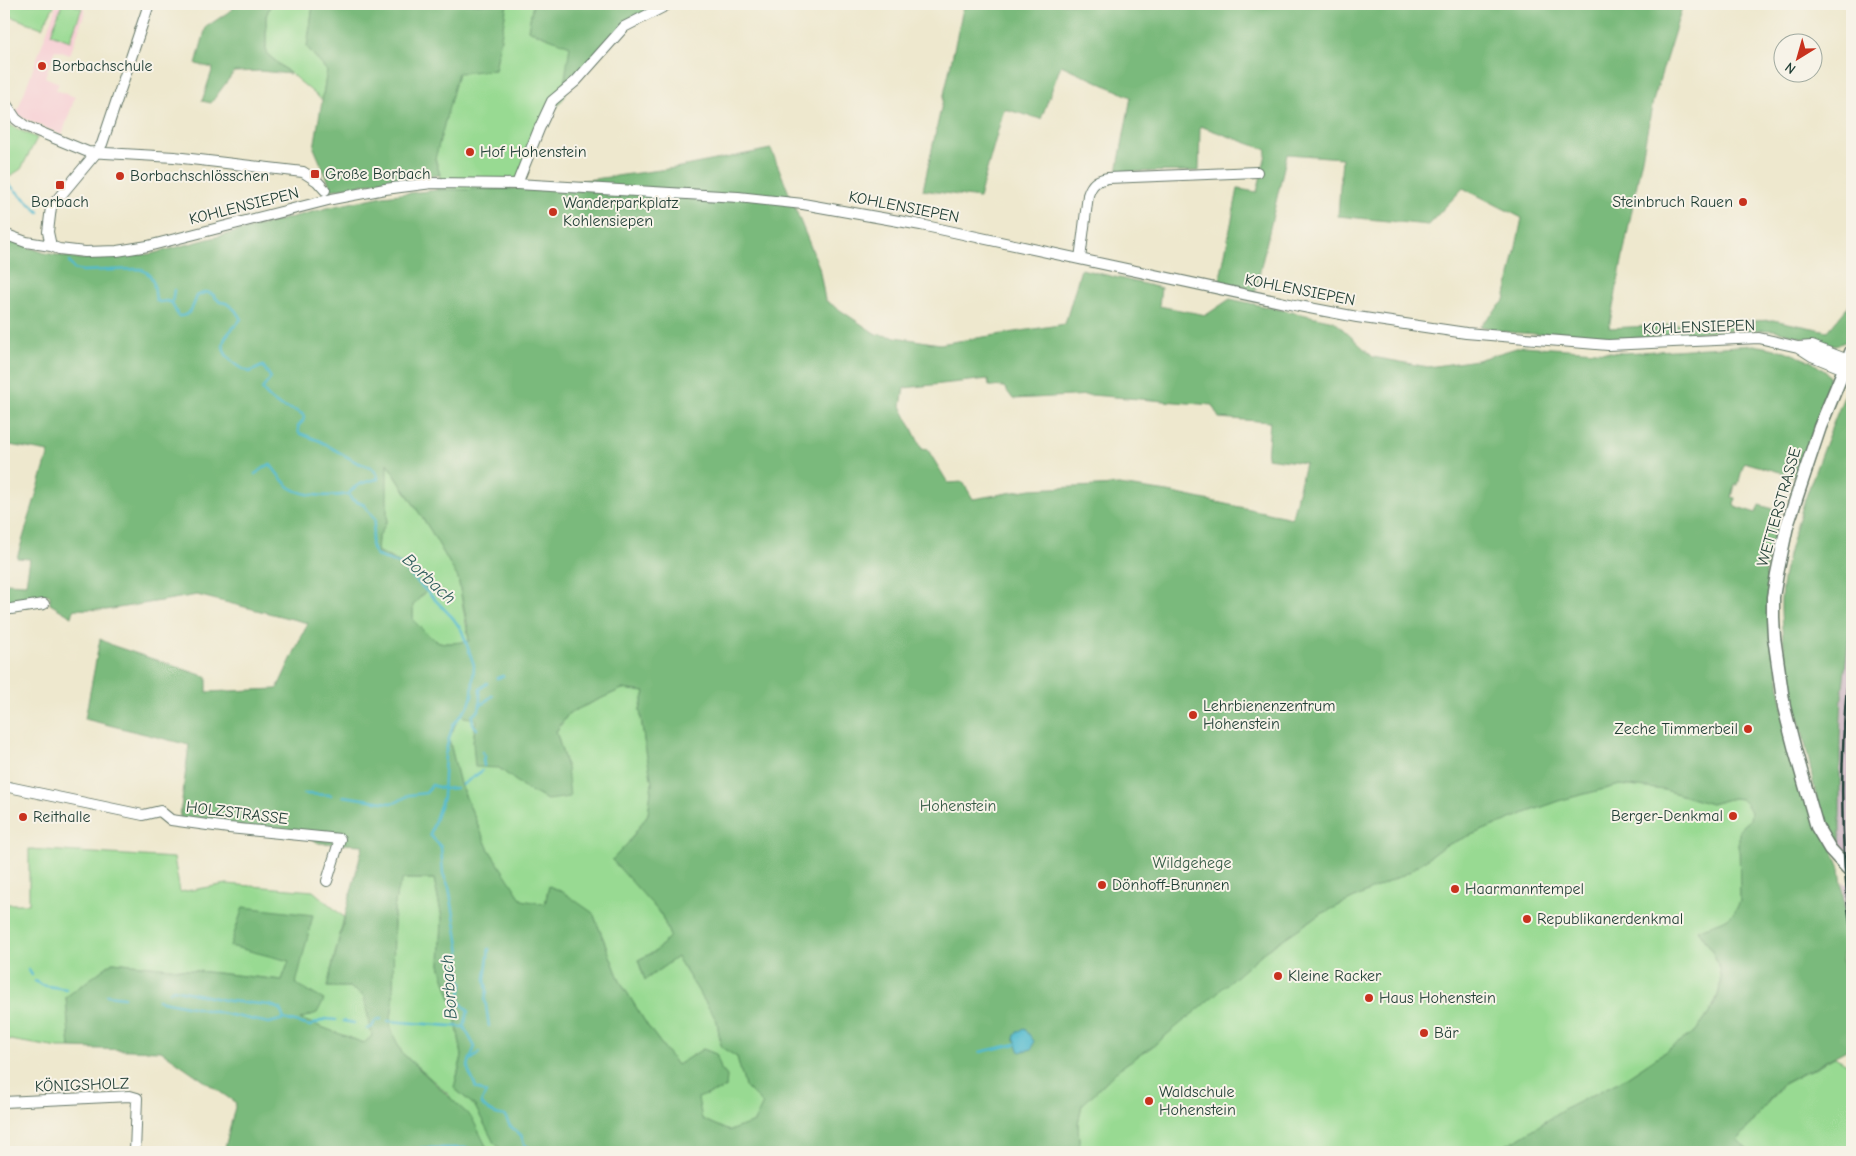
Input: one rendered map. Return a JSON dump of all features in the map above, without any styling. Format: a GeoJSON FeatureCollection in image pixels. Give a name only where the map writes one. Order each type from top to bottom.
{"type":"FeatureCollection","features":[{"type":"Feature","properties":{"kind":"main road","name":"WETTERSTRASSE"},"geometry":{"type":"LineString","coordinates":[[1848,359],[1820,427],[1787,526],[1776,574],[1773,617],[1784,707],[1817,827],[1830,849],[1852,873]]}},
{"type":"Feature","properties":{"kind":"street"},"geometry":{"type":"LineString","coordinates":[[51,246],[48,232],[51,207],[96,154],[105,137],[149,4]]}},
{"type":"Feature","properties":{"kind":"street"},"geometry":{"type":"LineString","coordinates":[[517,184],[552,102],[576,81],[624,28],[669,4]]}},
{"type":"Feature","properties":{"kind":"street"},"geometry":{"type":"LineString","coordinates":[[4,101],[16,119],[25,126],[88,152],[96,154],[105,152],[174,157],[304,172],[317,181],[325,190]]}},
{"type":"Feature","properties":{"kind":"street"},"geometry":{"type":"LineString","coordinates":[[1080,259],[1088,195],[1091,187],[1097,180],[1257,172]]}},
{"type":"Feature","properties":{"kind":"street","name":"KOHLENSIEPEN"},"geometry":{"type":"LineString","coordinates":[[4,234],[58,249],[85,252],[124,250],[148,246],[332,199],[385,189],[432,184],[517,184],[738,197],[803,204],[914,224],[1299,306],[1466,333],[1608,345],[1759,338],[1798,347],[1812,356],[1848,359]]}},
{"type":"Feature","properties":{"kind":"street"},"geometry":{"type":"LineString","coordinates":[[4,610],[44,604]]}},
{"type":"Feature","properties":{"kind":"street","name":"HOLZSTRASSE"},"geometry":{"type":"LineString","coordinates":[[4,786],[143,815],[160,811],[171,820],[340,839],[327,881]]}},
{"type":"Feature","properties":{"kind":"street","name":"KÖNIGSHOLZ"},"geometry":{"type":"LineString","coordinates":[[4,1102],[130,1096],[138,1098],[135,1152]]}},
{"type":"Feature","properties":{"kind":"shaded area","name":"Borbachschule"},"geometry":{"type":"Polygon","coordinates":[[[57,4],[71,4],[86,9],[70,55],[55,50],[45,77],[59,83],[56,90],[75,97],[62,135],[16,115],[57,4]]]}},
{"type":"Feature","properties":{"kind":"shaded area"},"geometry":{"type":"Polygon","coordinates":[[[1852,609],[1852,856],[1840,848],[1839,777],[1842,695],[1852,609]]]}},
{"type":"Feature","properties":{"kind":"shaded area"},"geometry":{"type":"Polygon","coordinates":[[[1843,883],[1852,886],[1852,978],[1846,923],[1843,883]]]}},
{"type":"Feature","properties":{"kind":"green space"},"geometry":{"type":"Polygon","coordinates":[[[10,4],[55,4],[42,28],[4,14],[4,10],[10,4]]]}},
{"type":"Feature","properties":{"kind":"green space"},"geometry":{"type":"Polygon","coordinates":[[[62,4],[71,4],[82,8],[70,41],[51,34],[62,4]]]}},
{"type":"Feature","properties":{"kind":"green space"},"geometry":{"type":"Polygon","coordinates":[[[232,4],[271,4],[266,16],[266,53],[290,74],[260,71],[234,72],[211,103],[202,101],[213,68],[196,64],[206,27],[233,9],[232,4]]]}},
{"type":"Feature","properties":{"kind":"green space"},"geometry":{"type":"Polygon","coordinates":[[[271,4],[313,5],[307,47],[327,71],[322,100],[266,53],[266,16],[271,4]]]}},
{"type":"Feature","properties":{"kind":"green space"},"geometry":{"type":"Polygon","coordinates":[[[312,4],[507,4],[495,70],[458,73],[435,159],[440,175],[384,181],[332,190],[314,148],[327,71],[307,47],[312,4]]]}},
{"type":"Feature","properties":{"kind":"green space"},"geometry":{"type":"Polygon","coordinates":[[[507,4],[533,4],[528,30],[571,46],[563,91],[566,95],[545,122],[520,179],[509,189],[436,190],[440,175],[435,157],[458,72],[495,70],[507,4]]]}},
{"type":"Feature","properties":{"kind":"green space"},"geometry":{"type":"Polygon","coordinates":[[[533,4],[669,4],[624,27],[563,91],[570,46],[528,30],[533,4]]]}},
{"type":"Feature","properties":{"kind":"green space"},"geometry":{"type":"Polygon","coordinates":[[[964,4],[1683,4],[1653,101],[1609,328],[1773,320],[1828,331],[1852,302],[1852,332],[1847,341],[1835,346],[1774,330],[1729,330],[1612,339],[1507,332],[1480,326],[1505,300],[1522,218],[1463,188],[1428,225],[1338,216],[1342,158],[1287,154],[1255,293],[1219,284],[1238,189],[1257,192],[1267,150],[1200,126],[1199,171],[1117,172],[1131,97],[1061,65],[1041,119],[1004,109],[979,198],[923,190],[964,4]]]}},
{"type":"Feature","properties":{"kind":"green space"},"geometry":{"type":"Polygon","coordinates":[[[4,115],[11,126],[37,138],[21,169],[4,180],[4,115]]]}},
{"type":"Feature","properties":{"kind":"green space","name":"Hohenstein"},"geometry":{"type":"Polygon","coordinates":[[[771,149],[819,267],[825,300],[876,334],[940,344],[1065,324],[1081,269],[1161,288],[1159,306],[1206,315],[1230,299],[1334,321],[1373,357],[1428,367],[1477,360],[1523,346],[1624,353],[1754,345],[1785,351],[1812,362],[1826,372],[1829,376],[1830,385],[1800,467],[1798,467],[1794,476],[1744,462],[1738,485],[1735,485],[1732,497],[1735,498],[1734,506],[1756,513],[1759,505],[1781,511],[1768,556],[1766,574],[1786,737],[1840,868],[1846,923],[1842,962],[1852,1029],[1852,1047],[1781,1085],[1738,1140],[1750,1152],[1493,1152],[1565,1109],[1624,1079],[1696,1031],[1707,1017],[1719,992],[1721,980],[1715,957],[1698,930],[1728,918],[1740,901],[1739,830],[1750,820],[1751,812],[1741,799],[1733,798],[1711,804],[1665,790],[1620,785],[1565,799],[1444,846],[1409,872],[1319,915],[1264,952],[1153,1046],[1120,1068],[1082,1105],[1078,1123],[1079,1142],[1083,1152],[505,1152],[494,1143],[475,1106],[454,1088],[462,1056],[454,1009],[440,965],[442,918],[434,879],[403,879],[397,891],[394,910],[393,1002],[390,1028],[402,1053],[472,1118],[486,1146],[487,1152],[224,1152],[236,1103],[161,1051],[70,1048],[66,997],[113,962],[282,980],[289,961],[230,946],[243,907],[313,915],[296,984],[324,1000],[317,1013],[300,1019],[364,1043],[372,1036],[364,996],[349,987],[327,987],[363,845],[319,843],[300,833],[179,824],[189,745],[85,719],[100,639],[114,646],[207,677],[207,692],[277,689],[308,623],[197,595],[106,610],[74,609],[72,617],[50,604],[50,595],[38,594],[38,603],[6,609],[6,583],[26,584],[30,559],[17,558],[49,452],[4,444],[4,238],[45,253],[81,259],[151,254],[331,207],[383,196],[436,190],[510,189],[675,168],[771,149]],[[988,379],[904,388],[901,406],[922,449],[928,450],[948,483],[963,482],[973,499],[1031,489],[1119,485],[1168,492],[1292,518],[1305,463],[1267,458],[1270,422],[1219,418],[1212,405],[1091,395],[1013,399],[1004,387],[989,386],[988,379]],[[387,463],[387,521],[378,538],[377,552],[409,566],[410,571],[428,589],[413,605],[413,620],[437,641],[450,643],[469,641],[458,578],[431,531],[387,463]],[[622,689],[569,713],[556,731],[567,768],[570,797],[547,800],[525,788],[499,768],[475,767],[473,742],[476,719],[459,716],[449,739],[460,784],[488,848],[522,900],[545,904],[549,886],[563,892],[593,913],[620,981],[647,1025],[677,1065],[703,1049],[716,1054],[721,1069],[727,1076],[726,1088],[698,1098],[702,1119],[729,1131],[754,1122],[763,1104],[745,1086],[737,1057],[721,1047],[717,1021],[677,957],[645,980],[638,960],[656,951],[670,936],[661,914],[612,860],[628,843],[648,814],[652,783],[640,710],[645,692],[622,689]]]}},
{"type":"Feature","properties":{"kind":"green space"},"geometry":{"type":"Polygon","coordinates":[[[1852,377],[1852,609],[1842,695],[1840,848],[1827,831],[1819,807],[1786,661],[1781,620],[1781,600],[1790,547],[1818,463],[1852,377]]]}},
{"type":"Feature","properties":{"kind":"green space"},"geometry":{"type":"Polygon","coordinates":[[[386,462],[431,531],[458,578],[469,641],[443,643],[432,638],[421,628],[413,620],[413,605],[428,589],[405,565],[377,551],[378,538],[387,520],[386,462]]]}},
{"type":"Feature","properties":{"kind":"green space"},"geometry":{"type":"Polygon","coordinates":[[[622,689],[645,692],[640,710],[652,783],[648,814],[628,843],[613,860],[661,914],[670,936],[656,951],[638,960],[645,980],[677,957],[717,1021],[721,1047],[737,1057],[745,1086],[763,1104],[755,1122],[729,1131],[702,1119],[697,1098],[727,1076],[721,1069],[716,1054],[703,1049],[677,1065],[647,1025],[620,981],[593,913],[549,886],[545,904],[522,901],[488,848],[460,784],[449,739],[459,716],[476,718],[473,742],[499,768],[525,788],[567,768],[556,732],[569,713],[622,689]]]}},
{"type":"Feature","properties":{"kind":"green space"},"geometry":{"type":"Polygon","coordinates":[[[1620,785],[1665,790],[1711,804],[1733,798],[1741,799],[1751,812],[1750,820],[1739,830],[1740,902],[1728,918],[1698,930],[1715,957],[1720,981],[1719,992],[1714,1004],[1696,1031],[1624,1079],[1565,1109],[1493,1152],[1083,1152],[1079,1142],[1078,1123],[1082,1105],[1120,1068],[1153,1046],[1264,952],[1319,915],[1409,872],[1444,846],[1565,799],[1620,785]]]}},
{"type":"Feature","properties":{"kind":"green space"},"geometry":{"type":"Polygon","coordinates":[[[29,849],[174,858],[180,892],[227,884],[313,891],[344,917],[327,987],[349,987],[364,996],[372,1036],[364,1043],[299,1019],[296,984],[289,961],[282,980],[113,962],[66,997],[70,1048],[4,1039],[4,904],[29,904],[29,849]]]}},
{"type":"Feature","properties":{"kind":"green space"},"geometry":{"type":"Polygon","coordinates":[[[403,879],[434,879],[442,918],[440,965],[454,1009],[462,1056],[454,1088],[475,1106],[494,1143],[505,1152],[487,1152],[486,1146],[448,1094],[402,1053],[390,1028],[393,1002],[394,910],[397,891],[403,879]]]}},
{"type":"Feature","properties":{"kind":"green space"},"geometry":{"type":"Polygon","coordinates":[[[1835,1057],[1852,1067],[1852,1152],[1750,1152],[1738,1140],[1782,1085],[1835,1057]]]}},
{"type":"Feature","properties":{"kind":"water"},"geometry":{"type":"Polygon","coordinates":[[[1025,1029],[1034,1041],[1032,1049],[1020,1052],[1014,1037],[1018,1031],[1025,1029]]]}},
{"type":"Feature","properties":{"kind":"waterway","name":"Borbach"},"geometry":{"type":"LineString","coordinates":[[4,180],[39,212]]}},
{"type":"Feature","properties":{"kind":"waterway","name":"Borbach"},"geometry":{"type":"LineString","coordinates":[[69,262],[74,269],[82,271],[139,269],[144,271],[153,281],[156,300],[172,303],[178,316],[189,313],[197,296],[206,292],[235,310],[241,319],[224,341],[223,347],[228,358],[249,372],[263,366],[271,378],[262,389],[264,392],[278,404],[299,412],[304,416],[303,421],[298,426],[299,433],[320,441],[356,462],[372,468],[377,474],[378,479],[358,485],[349,494],[351,499],[364,505],[375,520],[371,544],[373,550],[377,556],[400,564],[453,618],[462,631],[474,665],[472,696],[469,705],[453,725],[449,738],[445,755],[443,797],[430,835],[441,847],[443,874],[449,887],[456,927],[460,953],[458,973],[462,984],[459,1001],[468,1011],[464,1027],[475,1047],[468,1069],[476,1088],[486,1093],[481,1103],[491,1112],[505,1116],[510,1126],[521,1135],[524,1144],[534,1152]]}},
{"type":"Feature","properties":{"kind":"waterway"},"geometry":{"type":"LineString","coordinates":[[172,303],[174,290]]}},
{"type":"Feature","properties":{"kind":"waterway"},"geometry":{"type":"LineString","coordinates":[[255,474],[270,464],[285,483],[297,491],[319,496],[349,494]]}},
{"type":"Feature","properties":{"kind":"waterway"},"geometry":{"type":"LineString","coordinates":[[497,678],[503,676]]}},
{"type":"Feature","properties":{"kind":"waterway"},"geometry":{"type":"LineString","coordinates":[[477,729],[473,724],[472,716],[479,710],[480,689],[487,683]]}},
{"type":"Feature","properties":{"kind":"waterway"},"geometry":{"type":"LineString","coordinates":[[481,705],[493,695]]}},
{"type":"Feature","properties":{"kind":"waterway"},"geometry":{"type":"LineString","coordinates":[[482,752],[485,756],[483,759],[484,766]]}},
{"type":"Feature","properties":{"kind":"waterway"},"geometry":{"type":"LineString","coordinates":[[462,785],[482,771]]}},
{"type":"Feature","properties":{"kind":"waterway"},"geometry":{"type":"LineString","coordinates":[[343,796],[390,803],[397,802],[409,795],[426,793],[432,785],[444,789],[456,788]]}},
{"type":"Feature","properties":{"kind":"waterway"},"geometry":{"type":"LineString","coordinates":[[304,794],[331,795]]}},
{"type":"Feature","properties":{"kind":"waterway"},"geometry":{"type":"LineString","coordinates":[[489,949],[485,979],[487,991],[485,999],[489,1026]]}},
{"type":"Feature","properties":{"kind":"waterway"},"geometry":{"type":"LineString","coordinates":[[28,969],[32,975]]}},
{"type":"Feature","properties":{"kind":"waterway"},"geometry":{"type":"LineString","coordinates":[[35,981],[41,985],[66,989]]}},
{"type":"Feature","properties":{"kind":"waterway"},"geometry":{"type":"LineString","coordinates":[[170,992],[173,989],[229,1001],[270,1005],[280,1009],[284,1019]]}},
{"type":"Feature","properties":{"kind":"waterway"},"geometry":{"type":"LineString","coordinates":[[107,995],[124,997]]}},
{"type":"Feature","properties":{"kind":"waterway"},"geometry":{"type":"LineString","coordinates":[[158,1000],[269,1023],[284,1019],[310,1026],[325,1019],[336,1020]]}},
{"type":"Feature","properties":{"kind":"waterway"},"geometry":{"type":"LineString","coordinates":[[367,1029],[372,1027],[376,1020],[381,1019]]}},
{"type":"Feature","properties":{"kind":"waterway"},"geometry":{"type":"LineString","coordinates":[[343,1021],[354,1023]]}},
{"type":"Feature","properties":{"kind":"waterway"},"geometry":{"type":"LineString","coordinates":[[388,1021],[464,1027]]}},
{"type":"Feature","properties":{"kind":"waterway"},"geometry":{"type":"LineString","coordinates":[[980,1052],[1016,1044]]}},
{"type":"Feature","properties":{"kind":"waterway","name":"Borbach"},"geometry":{"type":"LineString","coordinates":[[472,1059],[480,1052]]}},
{"type":"Feature","properties":{"kind":"waterway"},"geometry":{"type":"LineString","coordinates":[[420,1148],[468,1148]]}},
{"type":"Feature","properties":{"kind":"railway"},"geometry":{"type":"LineString","coordinates":[[1852,642],[1845,717],[1842,792],[1845,866],[1852,941]]}},
{"type":"Feature","properties":{"kind":"place","name":"Borbachschule"},"geometry":{"type":"Point","coordinates":[42,66]}},
{"type":"Feature","properties":{"kind":"place","name":"Hof Hohenstein"},"geometry":{"type":"Point","coordinates":[470,152]}},
{"type":"Feature","properties":{"kind":"place","name":"Große Borbach"},"geometry":{"type":"Point","coordinates":[315,174]}},
{"type":"Feature","properties":{"kind":"place","name":"Borbachschlösschen"},"geometry":{"type":"Point","coordinates":[120,176]}},
{"type":"Feature","properties":{"kind":"place","name":"Borbach"},"geometry":{"type":"Point","coordinates":[60,185]}},
{"type":"Feature","properties":{"kind":"place","name":"Steinbruch Rauen"},"geometry":{"type":"Point","coordinates":[1743,202]}},
{"type":"Feature","properties":{"kind":"place","name":"Wanderparkplatz Kohlensiepen"},"geometry":{"type":"Point","coordinates":[553,212]}},
{"type":"Feature","properties":{"kind":"place","name":"Lehrbienenzentrum Hohenstein"},"geometry":{"type":"Point","coordinates":[1193,715]}},
{"type":"Feature","properties":{"kind":"place","name":"Zeche Timmerbeil"},"geometry":{"type":"Point","coordinates":[1748,729]}},
{"type":"Feature","properties":{"kind":"place","name":"Berger-Denkmal"},"geometry":{"type":"Point","coordinates":[1733,816]}},
{"type":"Feature","properties":{"kind":"place","name":"Reithalle"},"geometry":{"type":"Point","coordinates":[23,817]}},
{"type":"Feature","properties":{"kind":"place","name":"Dönhoff-Brunnen"},"geometry":{"type":"Point","coordinates":[1102,885]}},
{"type":"Feature","properties":{"kind":"place","name":"Haarmanntempel"},"geometry":{"type":"Point","coordinates":[1455,889]}},
{"type":"Feature","properties":{"kind":"place","name":"Republikanerdenkmal"},"geometry":{"type":"Point","coordinates":[1527,919]}},
{"type":"Feature","properties":{"kind":"place","name":"Kleine Racker"},"geometry":{"type":"Point","coordinates":[1278,976]}},
{"type":"Feature","properties":{"kind":"place","name":"Haus Hohenstein"},"geometry":{"type":"Point","coordinates":[1369,998]}},
{"type":"Feature","properties":{"kind":"place","name":"Bär"},"geometry":{"type":"Point","coordinates":[1424,1033]}},
{"type":"Feature","properties":{"kind":"place","name":"Waldschule Hohenstein"},"geometry":{"type":"Point","coordinates":[1149,1101]}},
{"type":"Feature","properties":{"kind":"park label","name":"Wildgehege"},"geometry":{"type":"Point","coordinates":[1192,863]}}]}
